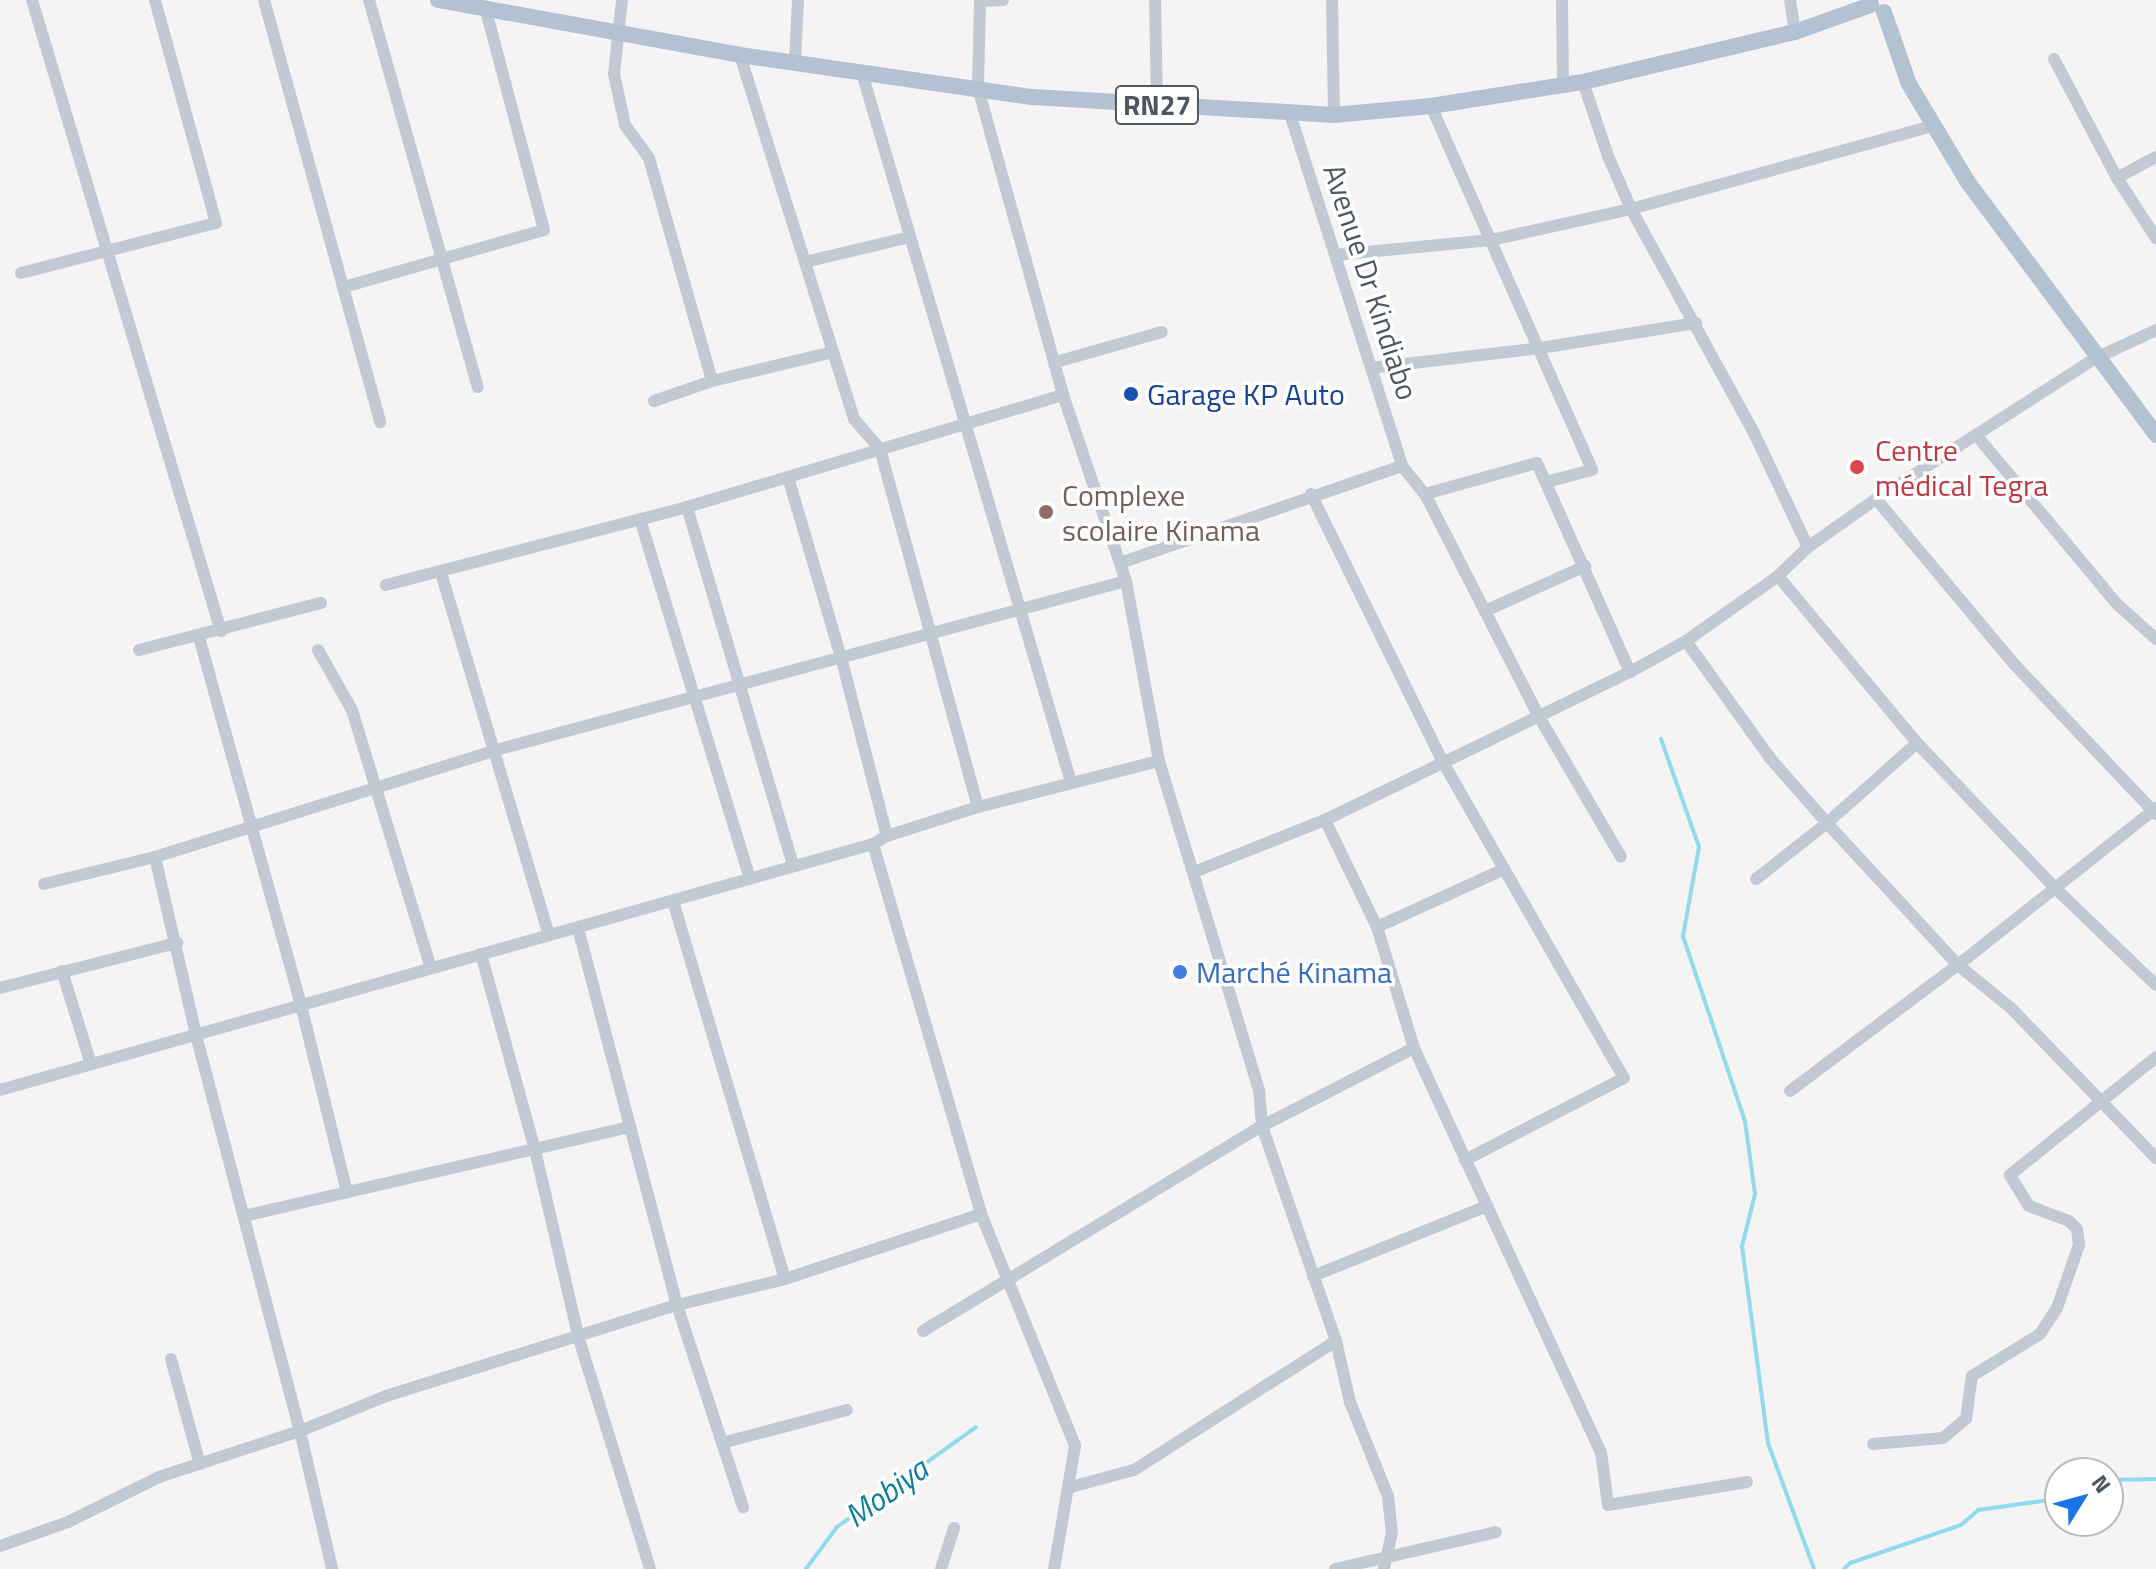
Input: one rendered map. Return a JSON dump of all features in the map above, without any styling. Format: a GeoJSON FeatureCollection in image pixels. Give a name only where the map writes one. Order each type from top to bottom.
{"type":"FeatureCollection","features":[{"type":"Feature","properties":{"kind":"main road","name":"RN27"},"geometry":{"type":"LineString","coordinates":[[445,0],[740,55],[1033,97],[1334,115],[1431,106],[1583,82],[1795,32],[1880,4]]}},
{"type":"Feature","properties":{"kind":"main road"},"geometry":{"type":"LineString","coordinates":[[1880,4],[1909,84],[1967,181],[2156,435]]}},
{"type":"Feature","properties":{"kind":"street"},"geometry":{"type":"LineString","coordinates":[[32,0],[221,631]]}},
{"type":"Feature","properties":{"kind":"street"},"geometry":{"type":"LineString","coordinates":[[21,273],[107,248],[216,223],[155,0]]}},
{"type":"Feature","properties":{"kind":"street"},"geometry":{"type":"LineString","coordinates":[[264,0],[380,422]]}},
{"type":"Feature","properties":{"kind":"street"},"geometry":{"type":"LineString","coordinates":[[369,0],[478,387]]}},
{"type":"Feature","properties":{"kind":"street"},"geometry":{"type":"LineString","coordinates":[[622,0],[614,74],[625,125],[649,158],[712,381]]}},
{"type":"Feature","properties":{"kind":"street"},"geometry":{"type":"LineString","coordinates":[[795,62],[798,0]]}},
{"type":"Feature","properties":{"kind":"street"},"geometry":{"type":"LineString","coordinates":[[1003,0],[980,0],[978,88],[1063,395],[1126,581],[1159,761],[1259,1090],[1262,1126],[1336,1341],[1350,1402],[1388,1496],[1392,1533],[1385,1563]]}},
{"type":"Feature","properties":{"kind":"street"},"geometry":{"type":"LineString","coordinates":[[1155,0],[1157,105]]}},
{"type":"Feature","properties":{"kind":"street"},"geometry":{"type":"LineString","coordinates":[[1332,0],[1334,115]]}},
{"type":"Feature","properties":{"kind":"street"},"geometry":{"type":"LineString","coordinates":[[1562,0],[1563,85]]}},
{"type":"Feature","properties":{"kind":"street"},"geometry":{"type":"LineString","coordinates":[[1790,0],[1795,32]]}},
{"type":"Feature","properties":{"kind":"street"},"geometry":{"type":"LineString","coordinates":[[344,287],[544,230],[485,7]]}},
{"type":"Feature","properties":{"kind":"street"},"geometry":{"type":"LineString","coordinates":[[740,55],[854,419],[880,449],[978,807]]}},
{"type":"Feature","properties":{"kind":"street"},"geometry":{"type":"LineString","coordinates":[[2054,59],[2117,178],[2156,238]]}},
{"type":"Feature","properties":{"kind":"street"},"geometry":{"type":"LineString","coordinates":[[862,73],[1071,782]]}},
{"type":"Feature","properties":{"kind":"street"},"geometry":{"type":"LineString","coordinates":[[1583,82],[1608,156],[1631,209],[1754,433],[1808,547]]}},
{"type":"Feature","properties":{"kind":"street"},"geometry":{"type":"LineString","coordinates":[[1431,106],[1592,470],[1546,482]]}},
{"type":"Feature","properties":{"kind":"street","name":"Avenue Dr Kindiabo"},"geometry":{"type":"LineString","coordinates":[[1290,114],[1402,466]]}},
{"type":"Feature","properties":{"kind":"street"},"geometry":{"type":"LineString","coordinates":[[1335,255],[1491,240],[1631,209],[1932,126]]}},
{"type":"Feature","properties":{"kind":"street"},"geometry":{"type":"LineString","coordinates":[[2117,178],[2156,157]]}},
{"type":"Feature","properties":{"kind":"street"},"geometry":{"type":"LineString","coordinates":[[805,262],[910,237]]}},
{"type":"Feature","properties":{"kind":"street"},"geometry":{"type":"LineString","coordinates":[[1371,368],[1540,348],[1696,323]]}},
{"type":"Feature","properties":{"kind":"street"},"geometry":{"type":"LineString","coordinates":[[1194,872],[1325,820],[1630,672],[1686,641],[1778,576],[1808,547],[1876,499],[2096,358],[2156,330]]}},
{"type":"Feature","properties":{"kind":"street"},"geometry":{"type":"LineString","coordinates":[[1056,362],[1162,332]]}},
{"type":"Feature","properties":{"kind":"street"},"geometry":{"type":"LineString","coordinates":[[654,401],[712,381],[833,352]]}},
{"type":"Feature","properties":{"kind":"street"},"geometry":{"type":"LineString","coordinates":[[386,585],[687,507],[1063,395]]}},
{"type":"Feature","properties":{"kind":"street"},"geometry":{"type":"LineString","coordinates":[[1977,436],[2116,603],[2156,639]]}},
{"type":"Feature","properties":{"kind":"street"},"geometry":{"type":"LineString","coordinates":[[1425,494],[1537,463],[1630,672]]}},
{"type":"Feature","properties":{"kind":"street"},"geometry":{"type":"LineString","coordinates":[[1120,563],[1311,494],[1402,466],[1425,494],[1538,715],[1621,857]]}},
{"type":"Feature","properties":{"kind":"street"},"geometry":{"type":"LineString","coordinates":[[788,477],[841,657],[887,836]]}},
{"type":"Feature","properties":{"kind":"street"},"geometry":{"type":"LineString","coordinates":[[1311,494],[1444,764],[1624,1078],[1465,1160]]}},
{"type":"Feature","properties":{"kind":"street"},"geometry":{"type":"LineString","coordinates":[[1790,1091],[2155,811],[2013,663],[1876,499]]}},
{"type":"Feature","properties":{"kind":"street"},"geometry":{"type":"LineString","coordinates":[[687,507],[742,684],[793,866]]}},
{"type":"Feature","properties":{"kind":"street"},"geometry":{"type":"LineString","coordinates":[[640,519],[750,879]]}},
{"type":"Feature","properties":{"kind":"street"},"geometry":{"type":"LineString","coordinates":[[1485,611],[1585,566]]}},
{"type":"Feature","properties":{"kind":"street"},"geometry":{"type":"LineString","coordinates":[[441,573],[549,935]]}},
{"type":"Feature","properties":{"kind":"street"},"geometry":{"type":"LineString","coordinates":[[1778,576],[1917,743],[2054,887],[2156,985]]}},
{"type":"Feature","properties":{"kind":"street"},"geometry":{"type":"LineString","coordinates":[[44,884],[155,857],[496,750],[1126,581]]}},
{"type":"Feature","properties":{"kind":"street"},"geometry":{"type":"LineString","coordinates":[[139,650],[199,637],[321,603]]}},
{"type":"Feature","properties":{"kind":"street"},"geometry":{"type":"LineString","coordinates":[[199,637],[301,1005],[347,1192]]}},
{"type":"Feature","properties":{"kind":"street"},"geometry":{"type":"LineString","coordinates":[[1686,641],[1770,758],[1827,823],[1958,965],[2011,1008],[2156,1158]]}},
{"type":"Feature","properties":{"kind":"street"},"geometry":{"type":"LineString","coordinates":[[318,650],[352,710],[431,968]]}},
{"type":"Feature","properties":{"kind":"street"},"geometry":{"type":"LineString","coordinates":[[1756,879],[1827,823],[1917,743]]}},
{"type":"Feature","properties":{"kind":"street"},"geometry":{"type":"LineString","coordinates":[[0,1090],[873,844],[887,836],[978,807],[1159,761]]}},
{"type":"Feature","properties":{"kind":"street"},"geometry":{"type":"LineString","coordinates":[[1325,820],[1377,927],[1414,1048],[1601,1452],[1608,1505],[1747,1482]]}},
{"type":"Feature","properties":{"kind":"street"},"geometry":{"type":"LineString","coordinates":[[873,844],[981,1214],[1075,1446],[1071,1487],[1054,1569]]}},
{"type":"Feature","properties":{"kind":"street"},"geometry":{"type":"LineString","coordinates":[[155,857],[196,1035],[300,1431],[332,1569]]}},
{"type":"Feature","properties":{"kind":"street"},"geometry":{"type":"LineString","coordinates":[[1377,927],[1504,869]]}},
{"type":"Feature","properties":{"kind":"street"},"geometry":{"type":"LineString","coordinates":[[673,901],[785,1279]]}},
{"type":"Feature","properties":{"kind":"street"},"geometry":{"type":"LineString","coordinates":[[578,928],[677,1305],[743,1507]]}},
{"type":"Feature","properties":{"kind":"street"},"geometry":{"type":"LineString","coordinates":[[0,988],[177,943]]}},
{"type":"Feature","properties":{"kind":"street"},"geometry":{"type":"LineString","coordinates":[[481,954],[535,1150],[579,1339],[650,1569]]}},
{"type":"Feature","properties":{"kind":"street"},"geometry":{"type":"LineString","coordinates":[[62,971],[91,1064]]}},
{"type":"Feature","properties":{"kind":"street"},"geometry":{"type":"LineString","coordinates":[[923,1331],[1006,1278],[1262,1126],[1414,1048]]}},
{"type":"Feature","properties":{"kind":"street"},"geometry":{"type":"LineString","coordinates":[[1873,1444],[1943,1438],[1966,1419],[1972,1376],[2040,1334],[2057,1308],[2079,1245],[2077,1229],[2069,1221],[2029,1206],[2010,1175],[2156,1057]]}},
{"type":"Feature","properties":{"kind":"street"},"geometry":{"type":"LineString","coordinates":[[244,1216],[630,1127]]}},
{"type":"Feature","properties":{"kind":"street"},"geometry":{"type":"LineString","coordinates":[[1313,1276],[1487,1206]]}},
{"type":"Feature","properties":{"kind":"street"},"geometry":{"type":"LineString","coordinates":[[0,1546],[68,1522],[159,1477],[300,1431],[386,1396],[579,1339],[677,1305],[785,1279],[981,1214]]}},
{"type":"Feature","properties":{"kind":"street"},"geometry":{"type":"LineString","coordinates":[[1071,1487],[1134,1470],[1336,1341]]}},
{"type":"Feature","properties":{"kind":"street"},"geometry":{"type":"LineString","coordinates":[[171,1359],[200,1464]]}},
{"type":"Feature","properties":{"kind":"street"},"geometry":{"type":"LineString","coordinates":[[722,1443],[847,1410]]}},
{"type":"Feature","properties":{"kind":"street"},"geometry":{"type":"LineString","coordinates":[[941,1569],[954,1528]]}},
{"type":"Feature","properties":{"kind":"street"},"geometry":{"type":"LineString","coordinates":[[1335,1569],[1385,1563],[1496,1532]]}},
{"type":"Feature","properties":{"kind":"waterway"},"geometry":{"type":"LineString","coordinates":[[1661,739],[1699,847],[1683,936],[1745,1121],[1755,1194],[1742,1246],[1768,1443],[1814,1569]]}},
{"type":"Feature","properties":{"kind":"waterway","name":"Mobiya"},"geometry":{"type":"LineString","coordinates":[[806,1569],[837,1527],[976,1427]]}},
{"type":"Feature","properties":{"kind":"waterway"},"geometry":{"type":"LineString","coordinates":[[2124,1480],[2156,1479]]}},
{"type":"Feature","properties":{"kind":"waterway"},"geometry":{"type":"LineString","coordinates":[[1844,1569],[1850,1563],[1961,1525],[1978,1510],[2044,1501]]}},
{"type":"Feature","properties":{"kind":"place","name":"Garage KP Auto"},"geometry":{"type":"Point","coordinates":[1131,394]}},
{"type":"Feature","properties":{"kind":"place","name":"Centre médical Tegra"},"geometry":{"type":"Point","coordinates":[1857,467]}},
{"type":"Feature","properties":{"kind":"place","name":"Complexe scolaire Kinama"},"geometry":{"type":"Point","coordinates":[1046,512]}},
{"type":"Feature","properties":{"kind":"place","name":"Marché Kinama"},"geometry":{"type":"Point","coordinates":[1180,972]}}]}
